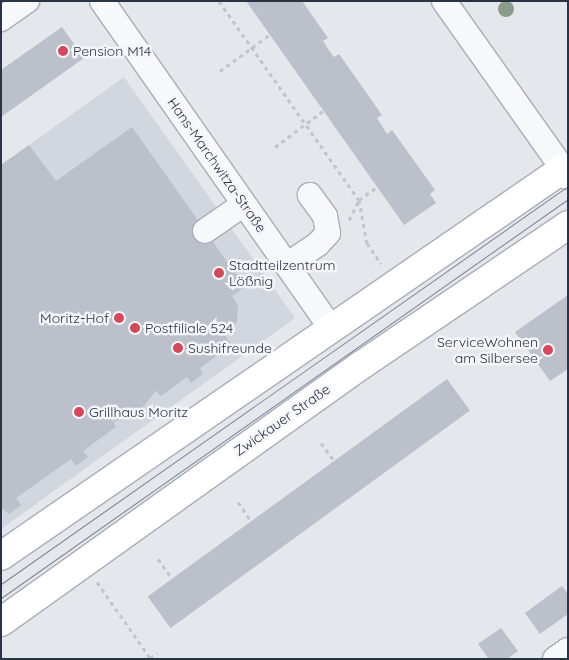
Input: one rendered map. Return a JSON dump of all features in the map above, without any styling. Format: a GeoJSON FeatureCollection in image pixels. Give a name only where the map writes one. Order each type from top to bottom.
{"type":"FeatureCollection","features":[{"type":"Feature","properties":{"kind":"main road"},"geometry":{"type":"LineString","coordinates":[[1,556],[331,328],[566,172]]}},
{"type":"Feature","properties":{"kind":"main road","name":"Zwickauer Straße"},"geometry":{"type":"LineString","coordinates":[[1,622],[82,561],[568,225]]}},
{"type":"Feature","properties":{"kind":"street"},"geometry":{"type":"LineString","coordinates":[[1,20],[27,1]]}},
{"type":"Feature","properties":{"kind":"street","name":"Hans-Marchwitza-Straße"},"geometry":{"type":"LineString","coordinates":[[102,1],[331,328]]}},
{"type":"Feature","properties":{"kind":"street"},"geometry":{"type":"LineString","coordinates":[[444,1],[566,172]]}},
{"type":"Feature","properties":{"kind":"street"},"geometry":{"type":"LineString","coordinates":[[287,265],[318,244],[328,233],[325,216],[310,195]]}},
{"type":"Feature","properties":{"kind":"street"},"geometry":{"type":"LineString","coordinates":[[205,231],[244,204]]}},
{"type":"Feature","properties":{"kind":"street"},"geometry":{"type":"LineString","coordinates":[[555,659],[568,650]]}},
{"type":"Feature","properties":{"kind":"path"},"geometry":{"type":"LineString","coordinates":[[219,1],[359,200],[367,243],[380,261]]}},
{"type":"Feature","properties":{"kind":"path"},"geometry":{"type":"LineString","coordinates":[[220,71],[269,35]]}},
{"type":"Feature","properties":{"kind":"path"},"geometry":{"type":"LineString","coordinates":[[275,147],[323,111]]}},
{"type":"Feature","properties":{"kind":"path"},"geometry":{"type":"LineString","coordinates":[[321,443],[334,460]]}},
{"type":"Feature","properties":{"kind":"path"},"geometry":{"type":"LineString","coordinates":[[238,502],[250,520]]}},
{"type":"Feature","properties":{"kind":"path"},"geometry":{"type":"LineString","coordinates":[[158,559],[171,577]]}},
{"type":"Feature","properties":{"kind":"path"},"geometry":{"type":"LineString","coordinates":[[82,561],[150,658],[158,653]]}},
{"type":"Feature","properties":{"kind":"shaded area","name":"Moritz-Hof"},"geometry":{"type":"Polygon","coordinates":[[[124,77],[295,318],[1,529],[1,165],[124,77]]]}},
{"type":"Feature","properties":{"kind":"building"},"geometry":{"type":"Polygon","coordinates":[[[246,1],[302,1],[328,38],[323,41],[328,49],[334,57],[339,54],[382,115],[377,118],[387,134],[392,130],[435,190],[430,194],[436,203],[404,225],[246,1]]]}},
{"type":"Feature","properties":{"kind":"building"},"geometry":{"type":"Polygon","coordinates":[[[62,27],[84,58],[1,117],[1,70],[62,27]]]}},
{"type":"Feature","properties":{"kind":"building","name":"Moritz-Hof"},"geometry":{"type":"Polygon","coordinates":[[[132,127],[245,287],[232,296],[238,306],[237,322],[224,334],[232,345],[200,368],[203,374],[191,383],[187,377],[161,396],[156,391],[138,413],[113,422],[116,427],[83,451],[88,457],[76,466],[71,459],[16,498],[21,505],[9,514],[1,508],[1,165],[29,145],[56,181],[132,127]]]}},
{"type":"Feature","properties":{"kind":"building","name":"ServiceWohnen am Silbersee"},"geometry":{"type":"Polygon","coordinates":[[[568,295],[568,369],[550,381],[515,332],[568,295]]]}},
{"type":"Feature","properties":{"kind":"building"},"geometry":{"type":"Polygon","coordinates":[[[447,379],[470,411],[171,628],[148,596],[447,379]]]}},
{"type":"Feature","properties":{"kind":"building"},"geometry":{"type":"Polygon","coordinates":[[[562,586],[568,594],[568,614],[540,634],[525,613],[562,586]]]}},
{"type":"Feature","properties":{"kind":"building"},"geometry":{"type":"Polygon","coordinates":[[[501,628],[518,651],[507,659],[489,659],[478,644],[501,628]]]}},
{"type":"Feature","properties":{"kind":"tram line"},"geometry":{"type":"LineString","coordinates":[[1,584],[568,186]]}},
{"type":"Feature","properties":{"kind":"tram line"},"geometry":{"type":"LineString","coordinates":[[1,598],[568,199]]}},
{"type":"Feature","properties":{"kind":"place","name":"Pension M14"},"geometry":{"type":"Point","coordinates":[63,51]}},
{"type":"Feature","properties":{"kind":"place","name":"Stadtteilzentrum Lößnig"},"geometry":{"type":"Point","coordinates":[219,273]}},
{"type":"Feature","properties":{"kind":"place","name":"Moritz-Hof"},"geometry":{"type":"Point","coordinates":[119,318]}},
{"type":"Feature","properties":{"kind":"place","name":"Postfiliale 524"},"geometry":{"type":"Point","coordinates":[135,328]}},
{"type":"Feature","properties":{"kind":"place","name":"Sushifreunde"},"geometry":{"type":"Point","coordinates":[178,348]}},
{"type":"Feature","properties":{"kind":"place","name":"ServiceWohnen am Silbersee"},"geometry":{"type":"Point","coordinates":[548,350]}},
{"type":"Feature","properties":{"kind":"place","name":"Grillhaus Moritz"},"geometry":{"type":"Point","coordinates":[79,412]}}]}
